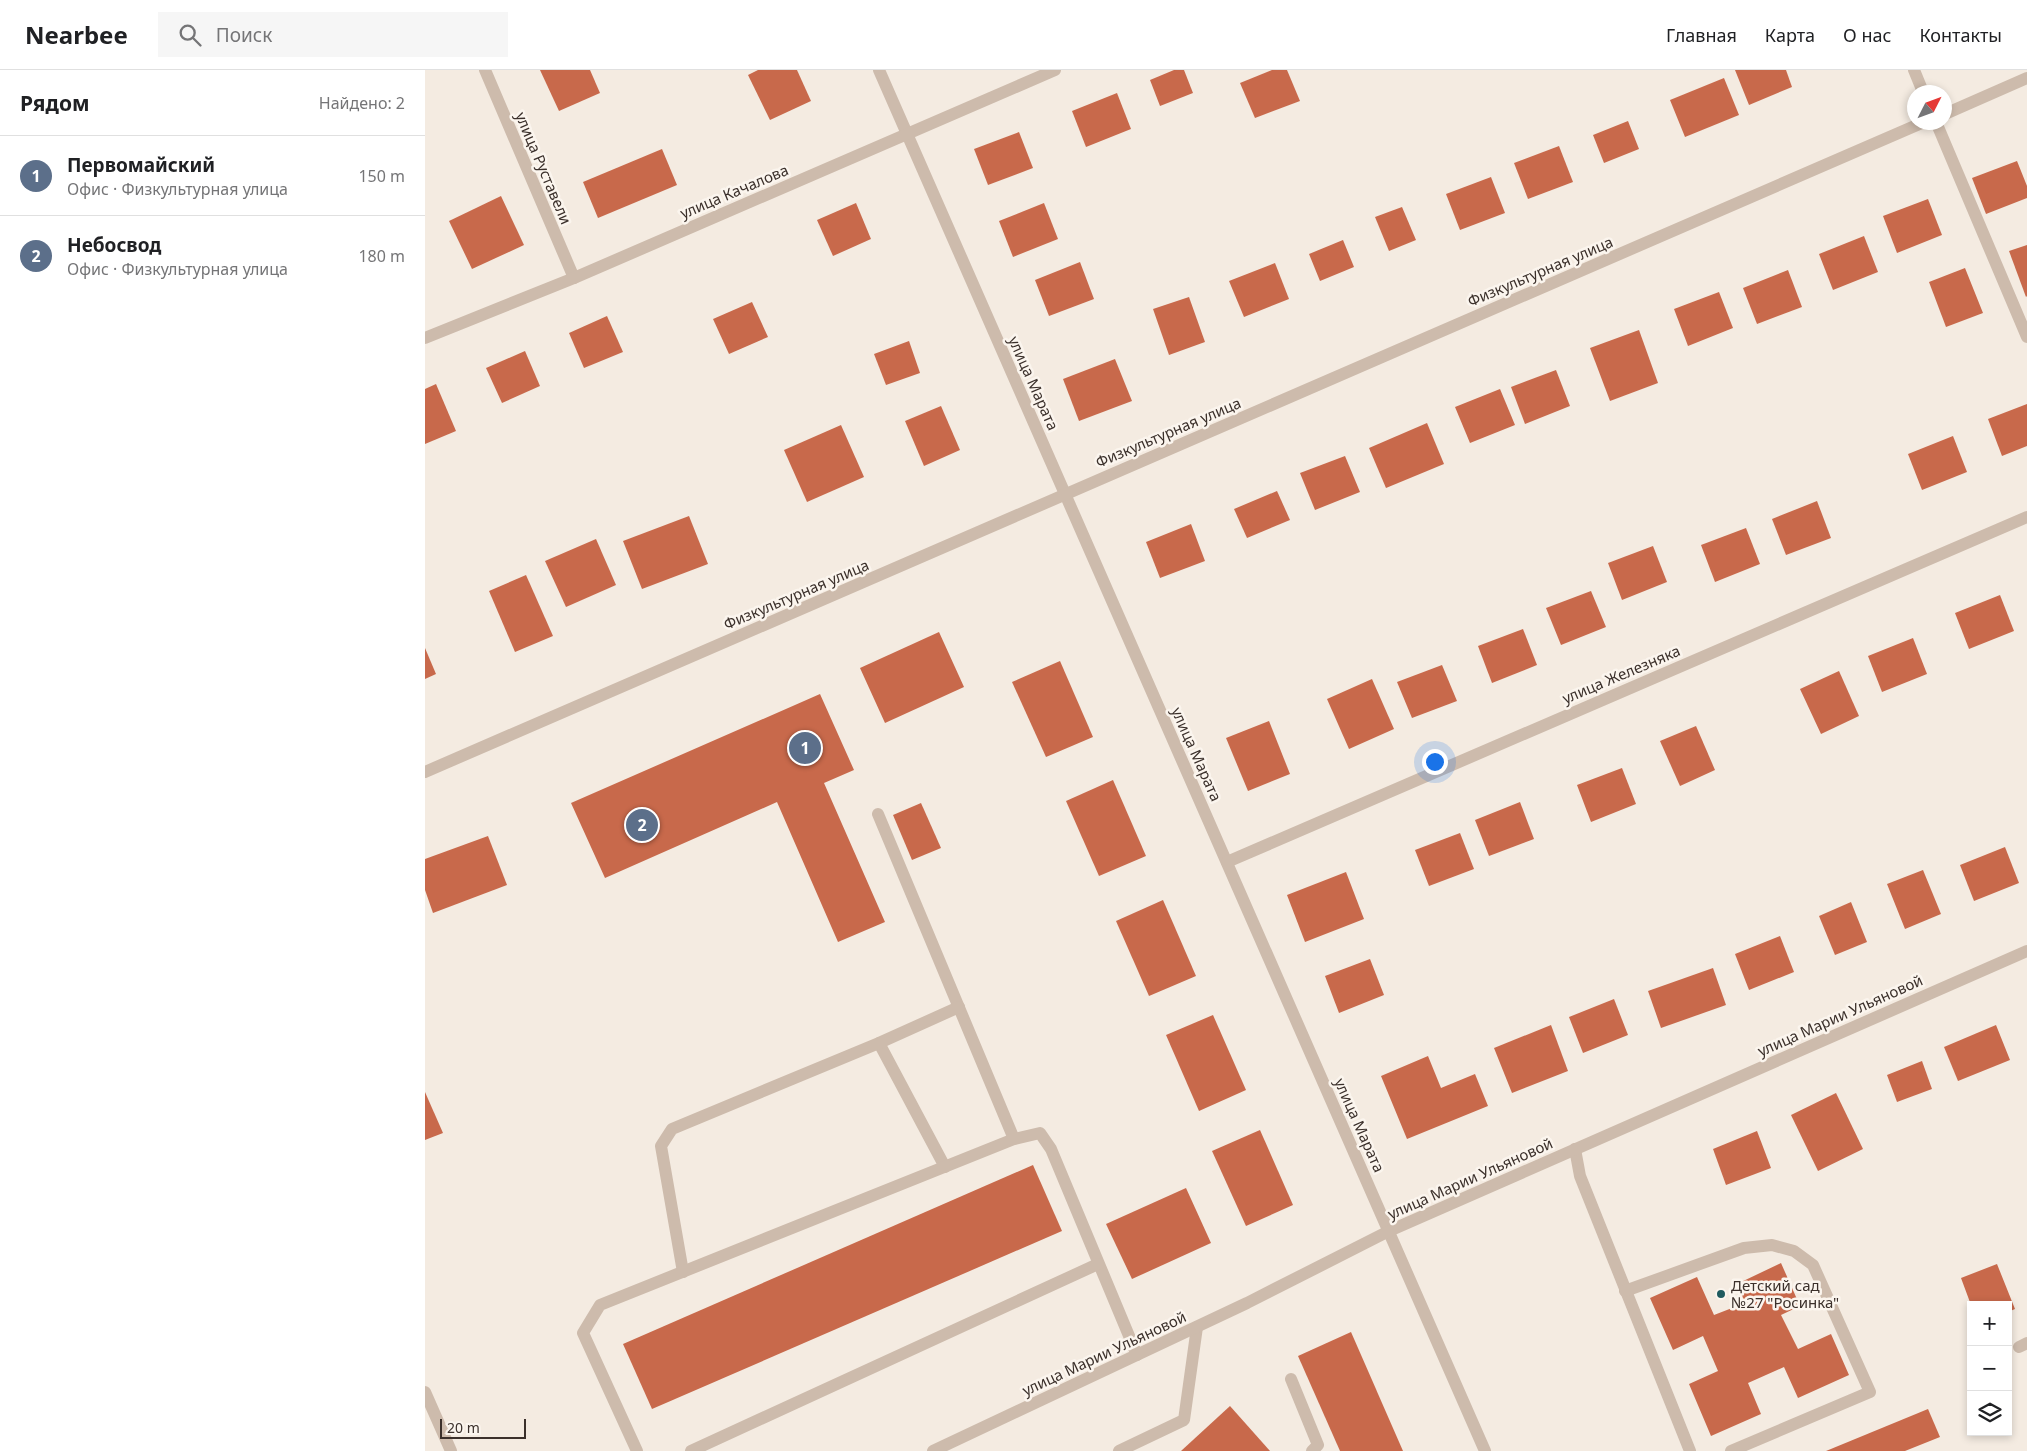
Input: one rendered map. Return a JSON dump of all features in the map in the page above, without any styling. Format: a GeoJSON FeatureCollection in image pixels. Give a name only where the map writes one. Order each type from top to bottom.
{"type":"FeatureCollection","features":[{"type":"Feature","properties":{"kind":"street","name":"улица Руставели"},"geometry":{"type":"LineString","coordinates":[[485,70],[574,278]]}},
{"type":"Feature","properties":{"kind":"street","name":"улица Марата"},"geometry":{"type":"LineString","coordinates":[[879,70],[1485,1451]]}},
{"type":"Feature","properties":{"kind":"street","name":"улица Качалова"},"geometry":{"type":"LineString","coordinates":[[425,338],[574,278],[1055,70]]}},
{"type":"Feature","properties":{"kind":"street"},"geometry":{"type":"LineString","coordinates":[[1913,70],[1920,85]]}},
{"type":"Feature","properties":{"kind":"street"},"geometry":{"type":"LineString","coordinates":[[1952,111],[2027,78]]}},
{"type":"Feature","properties":{"kind":"street","name":"Физкультурная улица"},"geometry":{"type":"LineString","coordinates":[[425,772],[1907,129]]}},
{"type":"Feature","properties":{"kind":"street"},"geometry":{"type":"LineString","coordinates":[[1939,130],[2027,338]]}},
{"type":"Feature","properties":{"kind":"street","name":"улица Железняка"},"geometry":{"type":"LineString","coordinates":[[1227,862],[2027,517]]}},
{"type":"Feature","properties":{"kind":"street"},"geometry":{"type":"LineString","coordinates":[[878,814],[1014,1139]]}},
{"type":"Feature","properties":{"kind":"street","name":"улица Марии Ульяновой"},"geometry":{"type":"LineString","coordinates":[[933,1451],[1197,1327],[1389,1231],[2027,951]]}},
{"type":"Feature","properties":{"kind":"street"},"geometry":{"type":"LineString","coordinates":[[683,1272],[661,1146],[672,1129],[879,1043],[959,1007]]}},
{"type":"Feature","properties":{"kind":"street"},"geometry":{"type":"LineString","coordinates":[[879,1043],[945,1167]]}},
{"type":"Feature","properties":{"kind":"street"},"geometry":{"type":"LineString","coordinates":[[637,1451],[583,1332],[600,1305],[1014,1139],[1040,1133],[1051,1149],[1137,1355]]}},
{"type":"Feature","properties":{"kind":"street"},"geometry":{"type":"LineString","coordinates":[[1575,1149],[1580,1176],[1690,1451]]}},
{"type":"Feature","properties":{"kind":"street"},"geometry":{"type":"LineString","coordinates":[[1625,1291],[1744,1248],[1771,1246],[1794,1252],[1813,1265],[1870,1392],[1731,1451]]}},
{"type":"Feature","properties":{"kind":"street"},"geometry":{"type":"LineString","coordinates":[[691,1451],[1098,1264]]}},
{"type":"Feature","properties":{"kind":"street"},"geometry":{"type":"LineString","coordinates":[[1119,1451],[1183,1420],[1197,1327]]}},
{"type":"Feature","properties":{"kind":"street"},"geometry":{"type":"LineString","coordinates":[[1291,1379],[1318,1445],[1312,1451]]}},
{"type":"Feature","properties":{"kind":"street"},"geometry":{"type":"LineString","coordinates":[[425,1392],[451,1451]]}},
{"type":"Feature","properties":{"kind":"building"},"geometry":{"type":"Polygon","coordinates":[[[540,70],[590,70],[600,93],[559,111],[540,70]]]}},
{"type":"Feature","properties":{"kind":"building"},"geometry":{"type":"Polygon","coordinates":[[[758,70],[797,70],[811,101],[770,120],[748,75],[758,70]]]}},
{"type":"Feature","properties":{"kind":"building"},"geometry":{"type":"Polygon","coordinates":[[[1174,70],[1184,70],[1193,93],[1160,106],[1150,80],[1174,70]]]}},
{"type":"Feature","properties":{"kind":"building"},"geometry":{"type":"Polygon","coordinates":[[[1272,70],[1287,70],[1300,101],[1255,118],[1240,83],[1272,70]]]}},
{"type":"Feature","properties":{"kind":"building"},"geometry":{"type":"Polygon","coordinates":[[[1735,70],[1786,70],[1792,87],[1749,105],[1735,70]]]}},
{"type":"Feature","properties":{"kind":"building"},"geometry":{"type":"Polygon","coordinates":[[[1724,78],[1739,115],[1685,137],[1670,100],[1724,78]]]}},
{"type":"Feature","properties":{"kind":"building"},"geometry":{"type":"Polygon","coordinates":[[[1117,93],[1131,129],[1086,147],[1072,111],[1117,93]]]}},
{"type":"Feature","properties":{"kind":"building"},"geometry":{"type":"Polygon","coordinates":[[[1628,121],[1639,149],[1604,163],[1593,135],[1628,121]]]}},
{"type":"Feature","properties":{"kind":"building"},"geometry":{"type":"Polygon","coordinates":[[[1019,132],[1033,168],[988,185],[974,149],[1019,132]]]}},
{"type":"Feature","properties":{"kind":"building"},"geometry":{"type":"Polygon","coordinates":[[[1559,146],[1573,182],[1528,199],[1514,163],[1559,146]]]}},
{"type":"Feature","properties":{"kind":"building"},"geometry":{"type":"Polygon","coordinates":[[[662,149],[677,185],[598,218],[583,182],[662,149]]]}},
{"type":"Feature","properties":{"kind":"building"},"geometry":{"type":"Polygon","coordinates":[[[2017,161],[2027,186],[2027,198],[1986,214],[1972,178],[2017,161]]]}},
{"type":"Feature","properties":{"kind":"building"},"geometry":{"type":"Polygon","coordinates":[[[1491,177],[1505,213],[1460,230],[1446,194],[1491,177]]]}},
{"type":"Feature","properties":{"kind":"building"},"geometry":{"type":"Polygon","coordinates":[[[501,196],[524,245],[472,269],[449,221],[501,196]]]}},
{"type":"Feature","properties":{"kind":"building"},"geometry":{"type":"Polygon","coordinates":[[[1928,199],[1942,235],[1897,253],[1883,216],[1928,199]]]}},
{"type":"Feature","properties":{"kind":"building"},"geometry":{"type":"Polygon","coordinates":[[[856,203],[871,239],[833,256],[817,220],[856,203]]]}},
{"type":"Feature","properties":{"kind":"building"},"geometry":{"type":"Polygon","coordinates":[[[1044,203],[1058,239],[1013,257],[999,221],[1044,203]]]}},
{"type":"Feature","properties":{"kind":"building"},"geometry":{"type":"Polygon","coordinates":[[[1402,207],[1416,240],[1389,251],[1375,217],[1402,207]]]}},
{"type":"Feature","properties":{"kind":"building"},"geometry":{"type":"Polygon","coordinates":[[[1864,236],[1878,272],[1833,290],[1819,254],[1864,236]]]}},
{"type":"Feature","properties":{"kind":"building"},"geometry":{"type":"Polygon","coordinates":[[[1343,240],[1354,267],[1320,281],[1309,254],[1343,240]]]}},
{"type":"Feature","properties":{"kind":"building"},"geometry":{"type":"Polygon","coordinates":[[[2027,245],[2027,296],[2026,297],[2009,251],[2027,245]]]}},
{"type":"Feature","properties":{"kind":"building"},"geometry":{"type":"Polygon","coordinates":[[[1080,262],[1094,299],[1049,316],[1035,280],[1080,262]]]}},
{"type":"Feature","properties":{"kind":"building"},"geometry":{"type":"Polygon","coordinates":[[[1275,263],[1289,299],[1244,317],[1229,281],[1275,263]]]}},
{"type":"Feature","properties":{"kind":"building"},"geometry":{"type":"Polygon","coordinates":[[[1965,268],[1983,313],[1946,327],[1929,282],[1965,268]]]}},
{"type":"Feature","properties":{"kind":"building"},"geometry":{"type":"Polygon","coordinates":[[[1788,270],[1802,307],[1757,324],[1743,288],[1788,270]]]}},
{"type":"Feature","properties":{"kind":"building"},"geometry":{"type":"Polygon","coordinates":[[[1719,292],[1733,328],[1688,346],[1674,309],[1719,292]]]}},
{"type":"Feature","properties":{"kind":"building"},"geometry":{"type":"Polygon","coordinates":[[[1189,297],[1205,342],[1169,355],[1153,309],[1189,297]]]}},
{"type":"Feature","properties":{"kind":"building"},"geometry":{"type":"Polygon","coordinates":[[[752,302],[768,337],[729,354],[713,319],[752,302]]]}},
{"type":"Feature","properties":{"kind":"building"},"geometry":{"type":"Polygon","coordinates":[[[607,316],[623,352],[584,368],[569,333],[607,316]]]}},
{"type":"Feature","properties":{"kind":"building"},"geometry":{"type":"Polygon","coordinates":[[[1639,330],[1658,383],[1610,401],[1590,348],[1639,330]]]}},
{"type":"Feature","properties":{"kind":"building"},"geometry":{"type":"Polygon","coordinates":[[[909,341],[920,373],[886,385],[874,354],[909,341]]]}},
{"type":"Feature","properties":{"kind":"building"},"geometry":{"type":"Polygon","coordinates":[[[525,351],[540,386],[502,403],[486,368],[525,351]]]}},
{"type":"Feature","properties":{"kind":"building"},"geometry":{"type":"Polygon","coordinates":[[[1115,359],[1132,401],[1079,421],[1063,379],[1115,359]]]}},
{"type":"Feature","properties":{"kind":"building"},"geometry":{"type":"Polygon","coordinates":[[[1556,370],[1570,406],[1525,424],[1511,387],[1556,370]]]}},
{"type":"Feature","properties":{"kind":"building"},"geometry":{"type":"Polygon","coordinates":[[[436,384],[456,431],[425,444],[425,389],[436,384]]]}},
{"type":"Feature","properties":{"kind":"building"},"geometry":{"type":"Polygon","coordinates":[[[1500,389],[1515,425],[1470,443],[1455,407],[1500,389]]]}},
{"type":"Feature","properties":{"kind":"building"},"geometry":{"type":"Polygon","coordinates":[[[2027,404],[2027,446],[2002,456],[1988,419],[2027,404]]]}},
{"type":"Feature","properties":{"kind":"building"},"geometry":{"type":"Polygon","coordinates":[[[941,406],[960,450],[924,466],[905,421],[941,406]]]}},
{"type":"Feature","properties":{"kind":"building"},"geometry":{"type":"Polygon","coordinates":[[[1427,423],[1444,464],[1386,488],[1369,448],[1427,423]]]}},
{"type":"Feature","properties":{"kind":"building"},"geometry":{"type":"Polygon","coordinates":[[[841,425],[864,477],[807,502],[784,450],[841,425]]]}},
{"type":"Feature","properties":{"kind":"building"},"geometry":{"type":"Polygon","coordinates":[[[1953,436],[1967,472],[1922,490],[1908,454],[1953,436]]]}},
{"type":"Feature","properties":{"kind":"building"},"geometry":{"type":"Polygon","coordinates":[[[1345,456],[1360,492],[1315,510],[1300,473],[1345,456]]]}},
{"type":"Feature","properties":{"kind":"building"},"geometry":{"type":"Polygon","coordinates":[[[1277,491],[1290,520],[1247,538],[1234,509],[1277,491]]]}},
{"type":"Feature","properties":{"kind":"building"},"geometry":{"type":"Polygon","coordinates":[[[1817,501],[1831,538],[1786,555],[1772,519],[1817,501]]]}},
{"type":"Feature","properties":{"kind":"building"},"geometry":{"type":"Polygon","coordinates":[[[689,516],[708,564],[642,589],[623,541],[689,516]]]}},
{"type":"Feature","properties":{"kind":"building"},"geometry":{"type":"Polygon","coordinates":[[[1191,524],[1205,561],[1160,578],[1146,542],[1191,524]]]}},
{"type":"Feature","properties":{"kind":"building"},"geometry":{"type":"Polygon","coordinates":[[[1746,528],[1760,564],[1715,582],[1701,545],[1746,528]]]}},
{"type":"Feature","properties":{"kind":"building"},"geometry":{"type":"Polygon","coordinates":[[[596,539],[616,585],[566,607],[545,561],[596,539]]]}},
{"type":"Feature","properties":{"kind":"building"},"geometry":{"type":"Polygon","coordinates":[[[1653,546],[1667,582],[1622,600],[1608,563],[1653,546]]]}},
{"type":"Feature","properties":{"kind":"building"},"geometry":{"type":"Polygon","coordinates":[[[526,575],[553,636],[515,652],[489,591],[526,575]]]}},
{"type":"Feature","properties":{"kind":"building"},"geometry":{"type":"Polygon","coordinates":[[[1591,591],[1606,627],[1561,645],[1546,608],[1591,591]]]}},
{"type":"Feature","properties":{"kind":"building"},"geometry":{"type":"Polygon","coordinates":[[[2000,595],[2014,631],[1969,649],[1955,613],[2000,595]]]}},
{"type":"Feature","properties":{"kind":"building"},"geometry":{"type":"Polygon","coordinates":[[[1523,629],[1537,665],[1492,683],[1478,646],[1523,629]]]}},
{"type":"Feature","properties":{"kind":"building"},"geometry":{"type":"Polygon","coordinates":[[[939,632],[964,687],[885,723],[860,668],[939,632]]]}},
{"type":"Feature","properties":{"kind":"building"},"geometry":{"type":"Polygon","coordinates":[[[1913,638],[1927,674],[1882,692],[1868,656],[1913,638]]]}},
{"type":"Feature","properties":{"kind":"building"},"geometry":{"type":"Polygon","coordinates":[[[425,648],[436,674],[425,679],[425,648]]]}},
{"type":"Feature","properties":{"kind":"building"},"geometry":{"type":"Polygon","coordinates":[[[1060,661],[1093,737],[1046,757],[1012,682],[1060,661]]]}},
{"type":"Feature","properties":{"kind":"building"},"geometry":{"type":"Polygon","coordinates":[[[1442,665],[1457,701],[1412,718],[1397,682],[1442,665]]]}},
{"type":"Feature","properties":{"kind":"building"},"geometry":{"type":"Polygon","coordinates":[[[1839,671],[1859,716],[1821,734],[1800,689],[1839,671]]]}},
{"type":"Feature","properties":{"kind":"building"},"geometry":{"type":"Polygon","coordinates":[[[1372,679],[1394,729],[1349,749],[1327,699],[1372,679]]]}},
{"type":"Feature","properties":{"kind":"building"},"geometry":{"type":"Polygon","coordinates":[[[820,694],[854,770],[824,783],[885,922],[838,942],[777,802],[605,878],[571,803],[820,694]]]}},
{"type":"Feature","properties":{"kind":"building"},"geometry":{"type":"Polygon","coordinates":[[[1269,721],[1290,774],[1248,791],[1226,738],[1269,721]]]}},
{"type":"Feature","properties":{"kind":"building"},"geometry":{"type":"Polygon","coordinates":[[[1696,726],[1715,770],[1680,786],[1660,741],[1696,726]]]}},
{"type":"Feature","properties":{"kind":"building"},"geometry":{"type":"Polygon","coordinates":[[[1622,768],[1636,804],[1591,822],[1577,785],[1622,768]]]}},
{"type":"Feature","properties":{"kind":"building"},"geometry":{"type":"Polygon","coordinates":[[[1113,780],[1146,856],[1099,876],[1066,801],[1113,780]]]}},
{"type":"Feature","properties":{"kind":"building"},"geometry":{"type":"Polygon","coordinates":[[[1520,802],[1534,839],[1489,856],[1475,820],[1520,802]]]}},
{"type":"Feature","properties":{"kind":"building"},"geometry":{"type":"Polygon","coordinates":[[[921,803],[941,848],[912,860],[893,815],[921,803]]]}},
{"type":"Feature","properties":{"kind":"building"},"geometry":{"type":"Polygon","coordinates":[[[1460,833],[1474,869],[1429,886],[1415,850],[1460,833]]]}},
{"type":"Feature","properties":{"kind":"building"},"geometry":{"type":"Polygon","coordinates":[[[488,836],[507,885],[433,913],[425,890],[425,859],[488,836]]]}},
{"type":"Feature","properties":{"kind":"building"},"geometry":{"type":"Polygon","coordinates":[[[2005,847],[2019,883],[1974,901],[1960,865],[2005,847]]]}},
{"type":"Feature","properties":{"kind":"building"},"geometry":{"type":"Polygon","coordinates":[[[1923,870],[1941,914],[1905,929],[1887,884],[1923,870]]]}},
{"type":"Feature","properties":{"kind":"building"},"geometry":{"type":"Polygon","coordinates":[[[1346,872],[1364,919],[1305,942],[1287,895],[1346,872]]]}},
{"type":"Feature","properties":{"kind":"building"},"geometry":{"type":"Polygon","coordinates":[[[1163,900],[1196,976],[1149,996],[1116,921],[1163,900]]]}},
{"type":"Feature","properties":{"kind":"building"},"geometry":{"type":"Polygon","coordinates":[[[1851,902],[1867,942],[1835,955],[1819,916],[1851,902]]]}},
{"type":"Feature","properties":{"kind":"building"},"geometry":{"type":"Polygon","coordinates":[[[1780,936],[1794,972],[1749,990],[1735,954],[1780,936]]]}},
{"type":"Feature","properties":{"kind":"building"},"geometry":{"type":"Polygon","coordinates":[[[1370,959],[1384,995],[1339,1013],[1325,976],[1370,959]]]}},
{"type":"Feature","properties":{"kind":"building"},"geometry":{"type":"Polygon","coordinates":[[[1713,968],[1726,1005],[1661,1028],[1648,991],[1713,968]]]}},
{"type":"Feature","properties":{"kind":"building"},"geometry":{"type":"Polygon","coordinates":[[[1614,999],[1628,1035],[1583,1053],[1569,1017],[1614,999]]]}},
{"type":"Feature","properties":{"kind":"building"},"geometry":{"type":"Polygon","coordinates":[[[1213,1015],[1246,1090],[1199,1111],[1166,1035],[1213,1015]]]}},
{"type":"Feature","properties":{"kind":"building"},"geometry":{"type":"Polygon","coordinates":[[[1551,1025],[1568,1071],[1512,1093],[1494,1048],[1551,1025]]]}},
{"type":"Feature","properties":{"kind":"building"},"geometry":{"type":"Polygon","coordinates":[[[1996,1025],[2010,1060],[1958,1081],[1944,1047],[1996,1025]]]}},
{"type":"Feature","properties":{"kind":"building"},"geometry":{"type":"Polygon","coordinates":[[[1428,1056],[1441,1088],[1475,1074],[1488,1106],[1407,1139],[1381,1076],[1428,1056]]]}},
{"type":"Feature","properties":{"kind":"building"},"geometry":{"type":"Polygon","coordinates":[[[1922,1061],[1932,1089],[1897,1102],[1887,1075],[1922,1061]]]}},
{"type":"Feature","properties":{"kind":"building"},"geometry":{"type":"Polygon","coordinates":[[[425,1092],[443,1133],[425,1140],[425,1092]]]}},
{"type":"Feature","properties":{"kind":"building"},"geometry":{"type":"Polygon","coordinates":[[[1836,1093],[1863,1149],[1818,1171],[1791,1115],[1836,1093]]]}},
{"type":"Feature","properties":{"kind":"building"},"geometry":{"type":"Polygon","coordinates":[[[1260,1130],[1293,1205],[1246,1226],[1212,1151],[1260,1130]]]}},
{"type":"Feature","properties":{"kind":"building"},"geometry":{"type":"Polygon","coordinates":[[[1757,1131],[1771,1168],[1726,1185],[1713,1149],[1757,1131]]]}},
{"type":"Feature","properties":{"kind":"building"},"geometry":{"type":"Polygon","coordinates":[[[1033,1165],[1062,1231],[652,1409],[623,1344],[1033,1165]]]}},
{"type":"Feature","properties":{"kind":"building"},"geometry":{"type":"Polygon","coordinates":[[[1186,1188],[1211,1243],[1132,1279],[1106,1224],[1186,1188]]]}},
{"type":"Feature","properties":{"kind":"building"},"geometry":{"type":"Polygon","coordinates":[[[1781,1263],[1800,1306],[1781,1315],[1798,1349],[1831,1334],[1849,1375],[1798,1398],[1784,1367],[1748,1383],[1761,1414],[1711,1436],[1689,1384],[1718,1371],[1703,1336],[1673,1350],[1650,1298],[1697,1277],[1714,1315],[1745,1303],[1737,1284],[1781,1263]]]}},
{"type":"Feature","properties":{"kind":"building"},"geometry":{"type":"Polygon","coordinates":[[[1997,1264],[2012,1301],[1970,1301],[1961,1278],[1997,1264]]]}},
{"type":"Feature","properties":{"kind":"building"},"geometry":{"type":"Polygon","coordinates":[[[1351,1332],[1403,1451],[1340,1451],[1298,1356],[1351,1332]]]}},
{"type":"Feature","properties":{"kind":"building"},"geometry":{"type":"Polygon","coordinates":[[[1230,1406],[1270,1451],[1181,1451],[1230,1406]]]}},
{"type":"Feature","properties":{"kind":"building"},"geometry":{"type":"Polygon","coordinates":[[[1928,1409],[1940,1437],[1905,1451],[1826,1451],[1928,1409]]]}},
{"type":"Feature","properties":{"kind":"place","name":"Первомайский"},"geometry":{"type":"Point","coordinates":[805,748]}},
{"type":"Feature","properties":{"kind":"place","name":"Небосвод"},"geometry":{"type":"Point","coordinates":[642,825]}},
{"type":"Feature","properties":{"kind":"place","name":"Детский сад №27 \"Росинка\""},"geometry":{"type":"Point","coordinates":[1721,1294]}}]}
